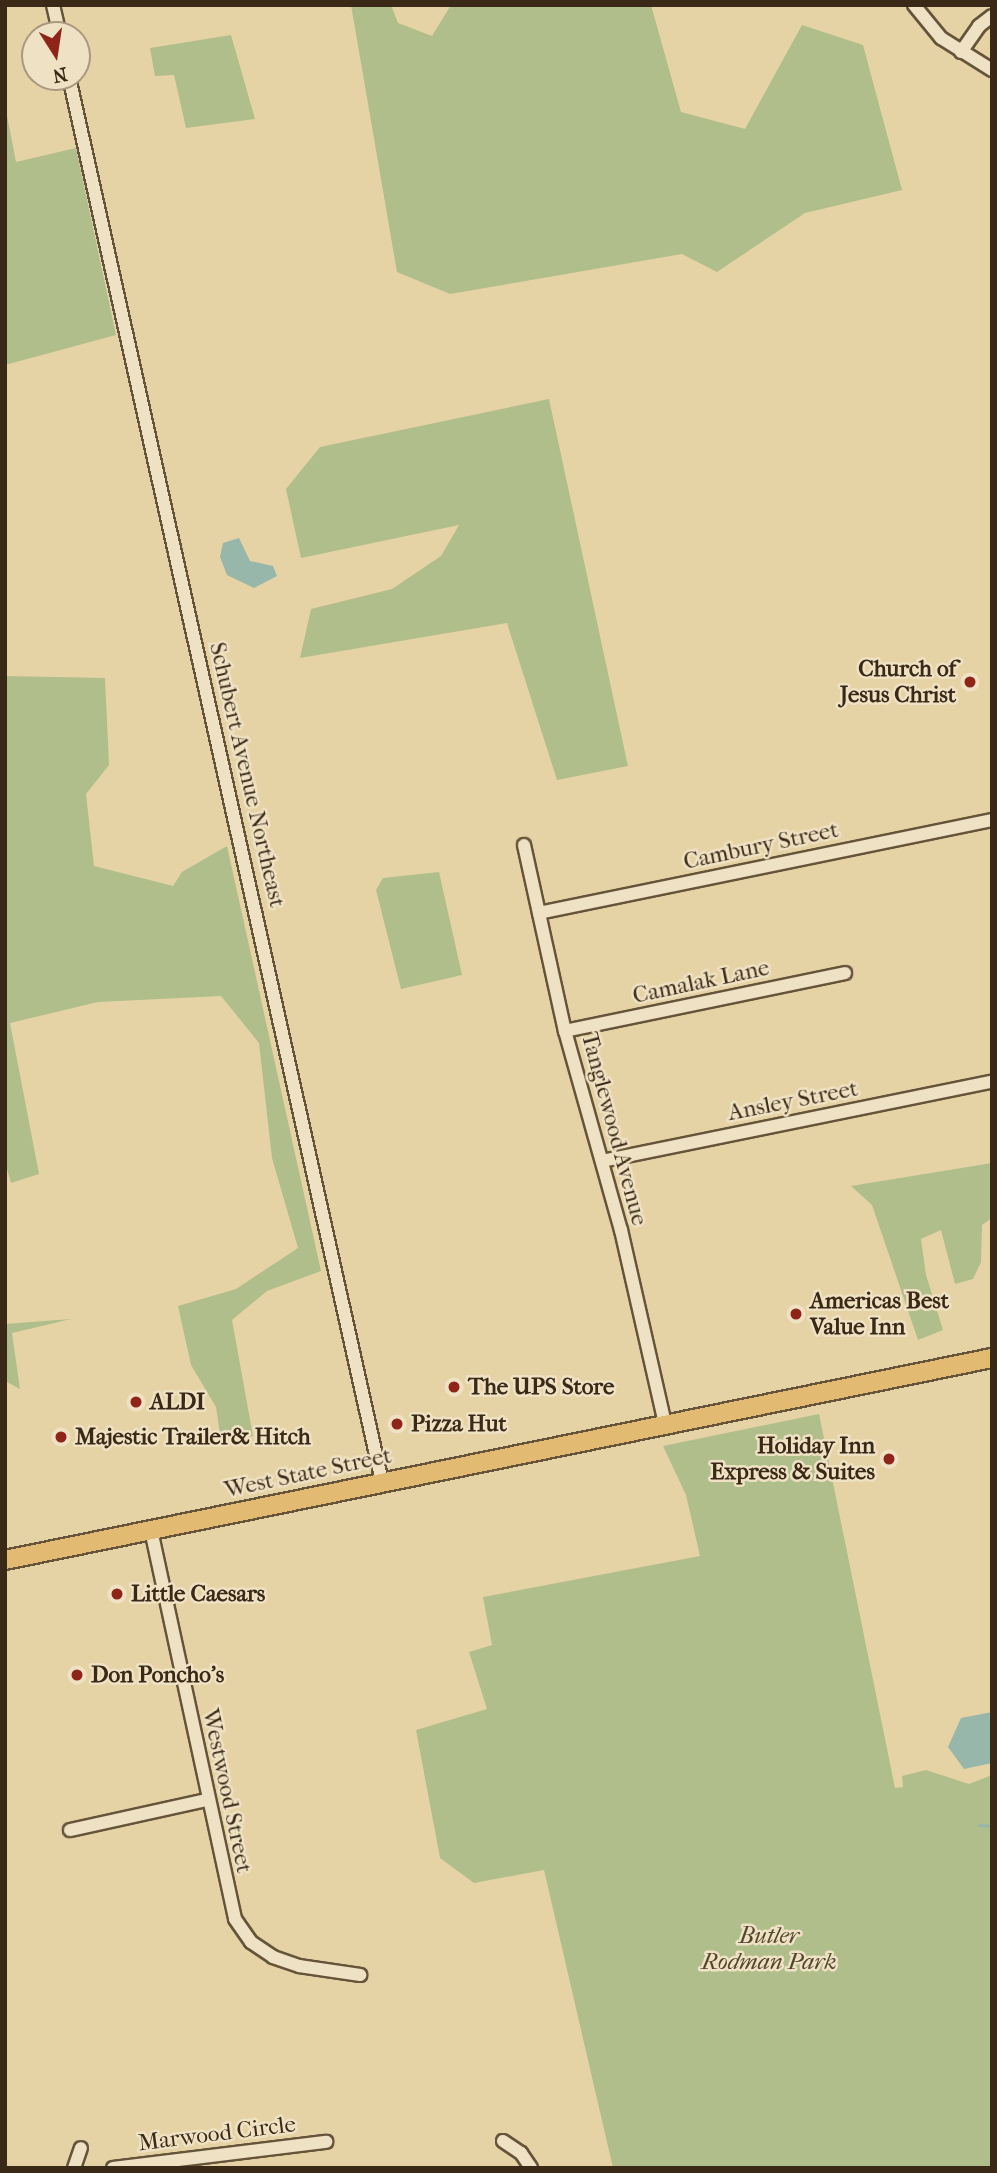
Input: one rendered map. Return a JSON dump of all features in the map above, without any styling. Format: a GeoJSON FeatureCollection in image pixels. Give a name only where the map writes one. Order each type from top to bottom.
{"type":"FeatureCollection","features":[{"type":"Feature","properties":{"kind":"highway","name":"West State Street"},"geometry":{"type":"LineString","coordinates":[[5,1560],[992,1358]]}},
{"type":"Feature","properties":{"kind":"street"},"geometry":{"type":"LineString","coordinates":[[914,5],[930,29],[992,70]]}},
{"type":"Feature","properties":{"kind":"street"},"geometry":{"type":"LineString","coordinates":[[961,52],[979,26],[992,16]]}},
{"type":"Feature","properties":{"kind":"street","name":"Schubert Avenue Northeast"},"geometry":{"type":"LineString","coordinates":[[72,91],[382,1482]]}},
{"type":"Feature","properties":{"kind":"street","name":"Cambury Street"},"geometry":{"type":"LineString","coordinates":[[539,914],[992,820]]}},
{"type":"Feature","properties":{"kind":"street","name":"Tanglewood Avenue"},"geometry":{"type":"LineString","coordinates":[[524,845],[565,1031],[602,1161],[665,1424]]}},
{"type":"Feature","properties":{"kind":"street","name":"Camalak Lane"},"geometry":{"type":"LineString","coordinates":[[565,1031],[845,974]]}},
{"type":"Feature","properties":{"kind":"street","name":"Ansley Street"},"geometry":{"type":"LineString","coordinates":[[602,1161],[992,1082]]}},
{"type":"Feature","properties":{"kind":"street","name":"Westwood Street"},"geometry":{"type":"LineString","coordinates":[[151,1530],[207,1800],[235,1919],[251,1942],[286,1963],[360,1975]]}},
{"type":"Feature","properties":{"kind":"street"},"geometry":{"type":"LineString","coordinates":[[70,1830],[207,1800]]}},
{"type":"Feature","properties":{"kind":"street"},"geometry":{"type":"LineString","coordinates":[[503,2141],[521,2153],[531,2168]]}},
{"type":"Feature","properties":{"kind":"street","name":"Marwood Circle"},"geometry":{"type":"LineString","coordinates":[[113,2168],[326,2142]]}},
{"type":"Feature","properties":{"kind":"street"},"geometry":{"type":"LineString","coordinates":[[74,2168],[81,2148]]}},
{"type":"Feature","properties":{"kind":"green space"},"geometry":{"type":"Polygon","coordinates":[[[351,5],[391,5],[398,23],[432,36],[451,5],[651,5],[681,112],[745,129],[802,25],[863,45],[902,190],[805,213],[717,272],[682,254],[450,294],[397,272],[351,5]]]}},
{"type":"Feature","properties":{"kind":"green space"},"geometry":{"type":"Polygon","coordinates":[[[231,35],[255,119],[186,128],[174,75],[155,76],[150,48],[231,35]]]}},
{"type":"Feature","properties":{"kind":"green space"},"geometry":{"type":"Polygon","coordinates":[[[5,105],[16,162],[76,148],[116,335],[5,365],[5,105]]]}},
{"type":"Feature","properties":{"kind":"green space"},"geometry":{"type":"Polygon","coordinates":[[[549,399],[628,766],[557,780],[507,623],[300,658],[311,609],[392,589],[441,556],[459,525],[301,558],[286,489],[320,447],[549,399]]]}},
{"type":"Feature","properties":{"kind":"green space"},"geometry":{"type":"Polygon","coordinates":[[[5,676],[105,678],[109,765],[86,794],[94,866],[173,886],[182,872],[227,846],[321,1271],[267,1291],[232,1320],[253,1436],[221,1441],[216,1407],[191,1365],[178,1306],[236,1289],[298,1248],[272,1158],[259,1043],[221,996],[98,1002],[10,1023],[39,1174],[11,1183],[5,1162],[5,676]]]}},
{"type":"Feature","properties":{"kind":"green space"},"geometry":{"type":"Polygon","coordinates":[[[439,872],[462,975],[401,989],[376,890],[383,878],[439,872]]]}},
{"type":"Feature","properties":{"kind":"green space"},"geometry":{"type":"Polygon","coordinates":[[[992,1163],[992,1218],[982,1225],[981,1262],[973,1279],[955,1284],[941,1230],[921,1239],[926,1275],[943,1330],[918,1340],[872,1205],[851,1186],[992,1163]]]}},
{"type":"Feature","properties":{"kind":"green space"},"geometry":{"type":"Polygon","coordinates":[[[71,1319],[12,1333],[20,1389],[5,1381],[5,1324],[71,1319]]]}},
{"type":"Feature","properties":{"kind":"green space","name":"Butler Rodman Park"},"geometry":{"type":"Polygon","coordinates":[[[819,1414],[895,1788],[903,1787],[902,1776],[926,1770],[969,1784],[992,1775],[992,2168],[613,2168],[544,1870],[474,1883],[440,1858],[416,1730],[487,1709],[469,1652],[492,1645],[483,1597],[700,1556],[686,1495],[663,1446],[819,1414]]]}},
{"type":"Feature","properties":{"kind":"shaded area"},"geometry":{"type":"Polygon","coordinates":[[[239,538],[250,561],[273,566],[277,576],[254,588],[227,575],[220,557],[223,543],[239,538]]]}},
{"type":"Feature","properties":{"kind":"shaded area"},"geometry":{"type":"Polygon","coordinates":[[[992,1712],[992,1763],[964,1769],[948,1747],[961,1718],[992,1712]]]}},
{"type":"Feature","properties":{"kind":"waterway"},"geometry":{"type":"LineString","coordinates":[[979,1825],[992,1826]]}},
{"type":"Feature","properties":{"kind":"waterway"},"geometry":{"type":"LineString","coordinates":[[5,2075],[5,2080]]}},
{"type":"Feature","properties":{"kind":"place","name":"Church of Jesus Christ"},"geometry":{"type":"Point","coordinates":[970,682]}},
{"type":"Feature","properties":{"kind":"place","name":"Americas Best Value Inn"},"geometry":{"type":"Point","coordinates":[796,1314]}},
{"type":"Feature","properties":{"kind":"place","name":"The UPS Store"},"geometry":{"type":"Point","coordinates":[454,1387]}},
{"type":"Feature","properties":{"kind":"place","name":"ALDI"},"geometry":{"type":"Point","coordinates":[136,1402]}},
{"type":"Feature","properties":{"kind":"place","name":"Pizza Hut"},"geometry":{"type":"Point","coordinates":[397,1424]}},
{"type":"Feature","properties":{"kind":"place","name":"Majestic Trailer& Hitch"},"geometry":{"type":"Point","coordinates":[61,1437]}},
{"type":"Feature","properties":{"kind":"place","name":"Holiday Inn Express & Suites"},"geometry":{"type":"Point","coordinates":[889,1459]}},
{"type":"Feature","properties":{"kind":"place","name":"Little Caesars"},"geometry":{"type":"Point","coordinates":[117,1594]}},
{"type":"Feature","properties":{"kind":"place","name":"Don Poncho's"},"geometry":{"type":"Point","coordinates":[77,1675]}}]}
